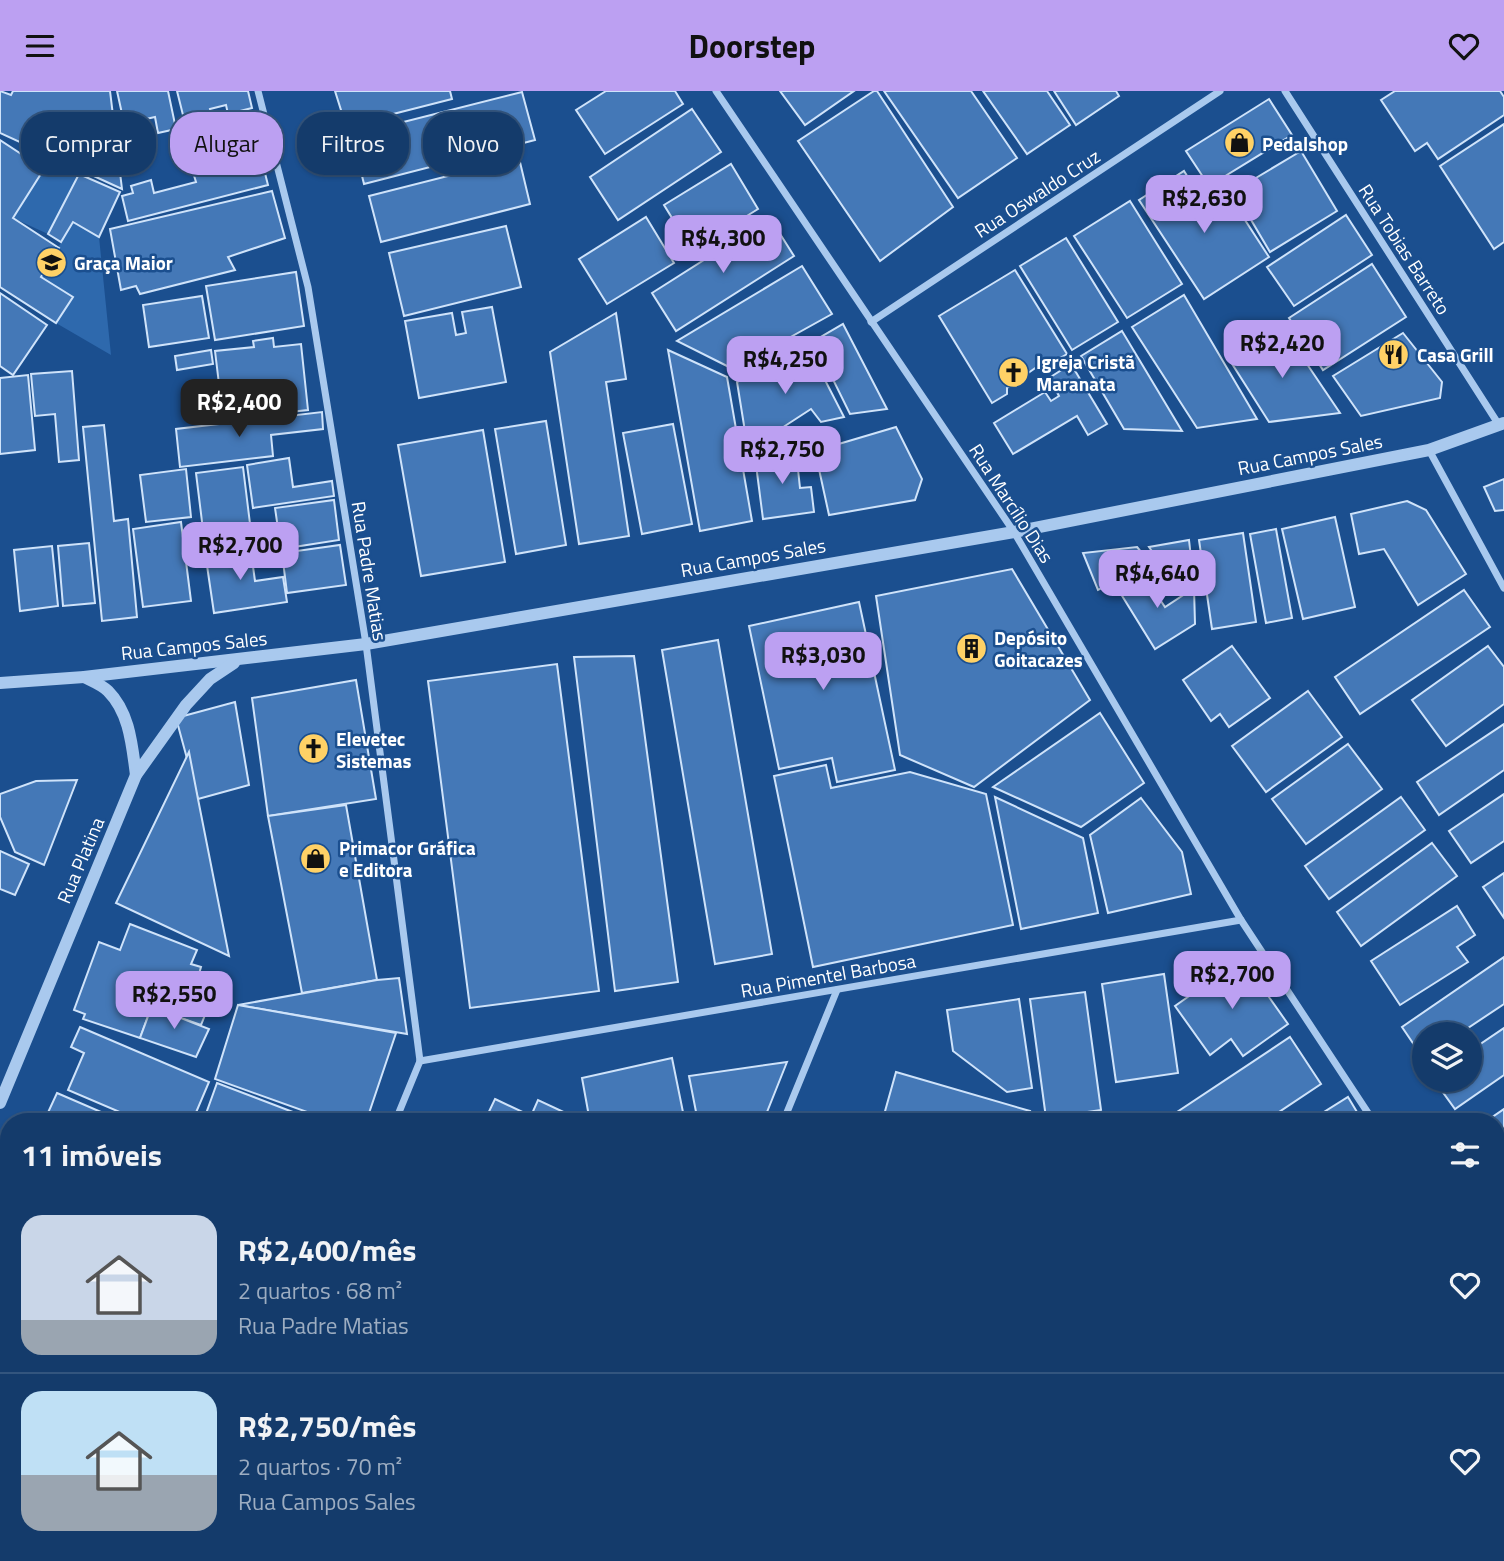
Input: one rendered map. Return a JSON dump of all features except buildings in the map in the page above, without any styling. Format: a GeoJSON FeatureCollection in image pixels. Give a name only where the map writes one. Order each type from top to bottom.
{"type":"FeatureCollection","features":[{"type":"Feature","properties":{"kind":"street","name":"Rua Padre Matias"},"geometry":{"type":"LineString","coordinates":[[258,91],[308,287],[366,644],[420,1061]]}},
{"type":"Feature","properties":{"kind":"street","name":"Rua Marcílio Dias"},"geometry":{"type":"LineString","coordinates":[[716,91],[1014,532],[1241,920],[1368,1113]]}},
{"type":"Feature","properties":{"kind":"street","name":"Rua Oswaldo Cruz"},"geometry":{"type":"LineString","coordinates":[[871,322],[1220,91]]}},
{"type":"Feature","properties":{"kind":"street","name":"Rua Tobias Barreto"},"geometry":{"type":"LineString","coordinates":[[1285,91],[1502,424]]}},
{"type":"Feature","properties":{"kind":"street","name":"Rua Campos Sales"},"geometry":{"type":"LineString","coordinates":[[0,683],[84,677],[366,644],[1014,532],[1429,450],[1502,424]]}},
{"type":"Feature","properties":{"kind":"street"},"geometry":{"type":"LineString","coordinates":[[1429,450],[1504,588]]}},
{"type":"Feature","properties":{"kind":"street","name":"Rua Platina"},"geometry":{"type":"LineString","coordinates":[[0,1103],[136,775],[186,705],[210,680],[237,660]]}},
{"type":"Feature","properties":{"kind":"street"},"geometry":{"type":"LineString","coordinates":[[84,677],[107,690],[122,710],[131,741],[136,775]]}},
{"type":"Feature","properties":{"kind":"street","name":"Rua Pimentel Barbosa"},"geometry":{"type":"LineString","coordinates":[[420,1061],[1241,920]]}},
{"type":"Feature","properties":{"kind":"street"},"geometry":{"type":"LineString","coordinates":[[787,1113],[837,989]]}},
{"type":"Feature","properties":{"kind":"street"},"geometry":{"type":"LineString","coordinates":[[399,1113],[420,1061]]}},
{"type":"Feature","properties":{"kind":"shaded area"},"geometry":{"type":"Polygon","coordinates":[[[41,175],[78,175],[48,234],[13,218],[41,175]]]}},
{"type":"Feature","properties":{"kind":"shaded area"},"geometry":{"type":"Polygon","coordinates":[[[73,222],[99,237],[111,355],[56,323],[73,297],[41,277],[73,222]]]}},
{"type":"Feature","properties":{"kind":"place","name":"Pedalshop"},"geometry":{"type":"Point","coordinates":[1239,143]}},
{"type":"Feature","properties":{"kind":"place","name":"Graça Maior"},"geometry":{"type":"Point","coordinates":[51,262]}},
{"type":"Feature","properties":{"kind":"place","name":"Casa Grill"},"geometry":{"type":"Point","coordinates":[1394,354]}},
{"type":"Feature","properties":{"kind":"place","name":"Igreja Cristã Maranata"},"geometry":{"type":"Point","coordinates":[1013,372]}},
{"type":"Feature","properties":{"kind":"place","name":"Depósito Goitacazes"},"geometry":{"type":"Point","coordinates":[971,648]}},
{"type":"Feature","properties":{"kind":"place","name":"Elevetec Sistemas"},"geometry":{"type":"Point","coordinates":[313,749]}},
{"type":"Feature","properties":{"kind":"place","name":"Primacor Gráfica e Editora"},"geometry":{"type":"Point","coordinates":[316,858]}}]}
